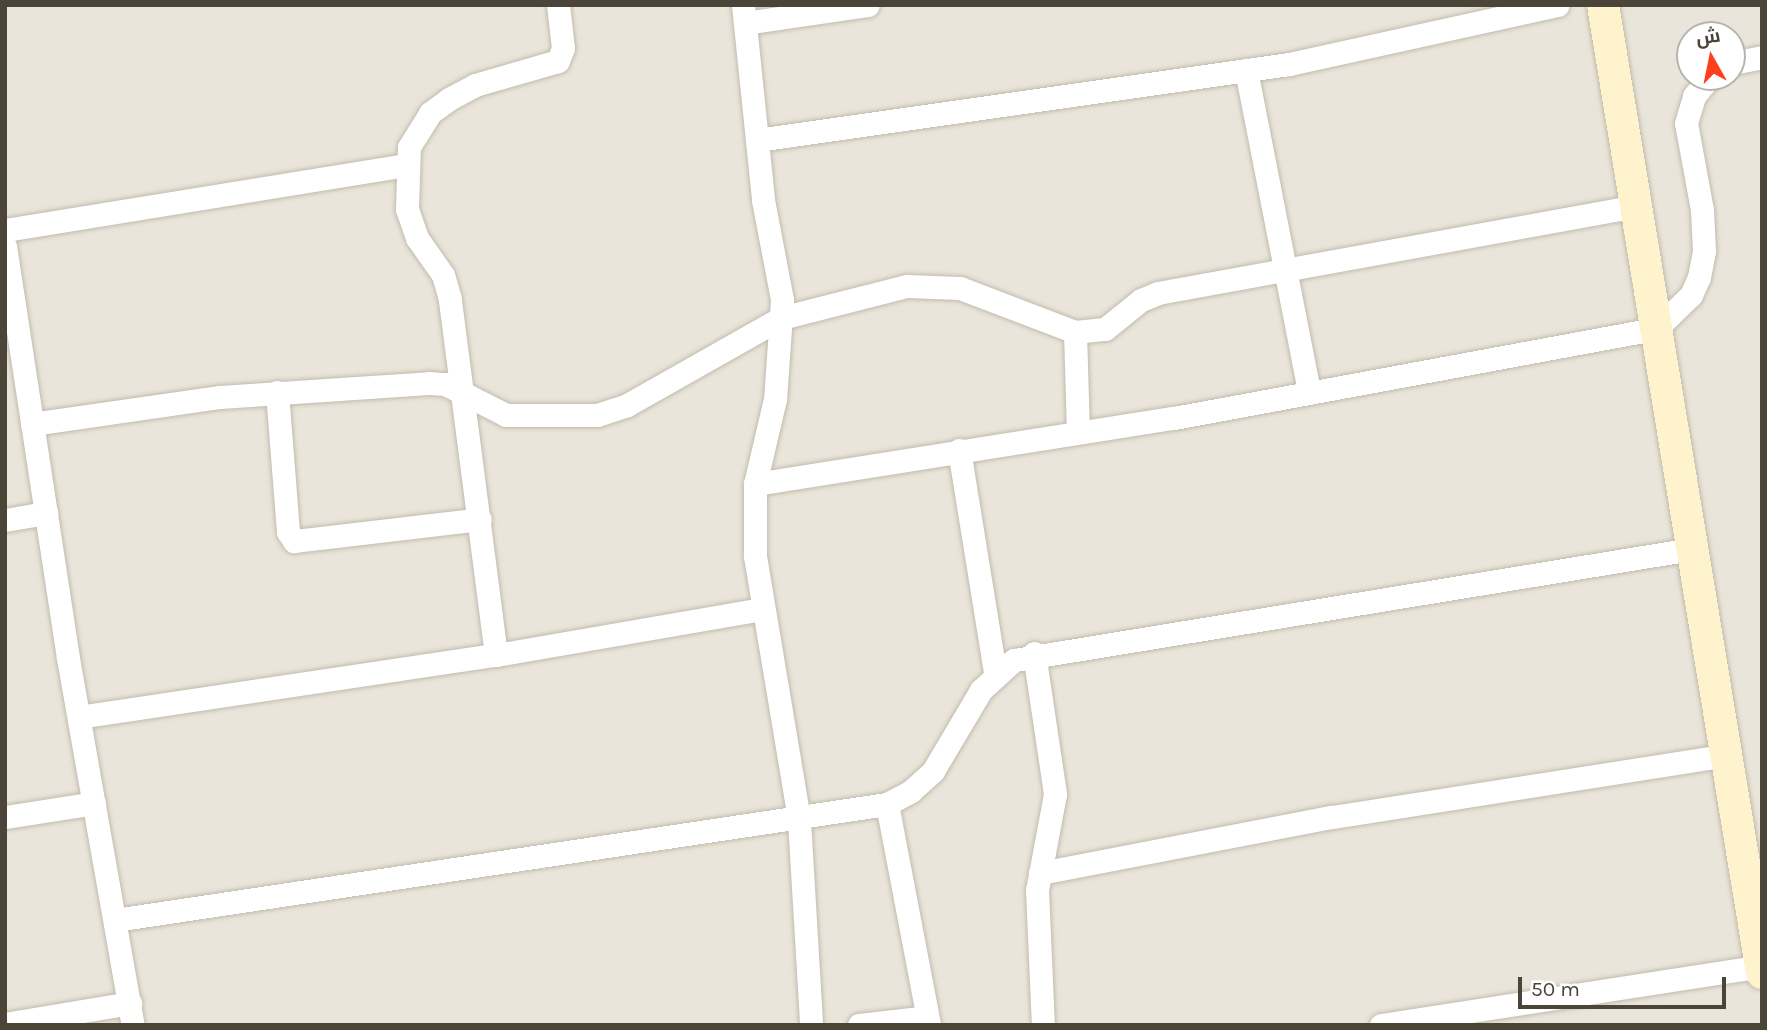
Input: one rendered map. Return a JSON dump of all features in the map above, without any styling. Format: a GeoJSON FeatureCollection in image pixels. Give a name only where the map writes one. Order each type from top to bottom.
{"type":"FeatureCollection","features":[{"type":"Feature","properties":{"kind":"street"},"geometry":{"type":"LineString","coordinates":[[496,655],[447,285],[412,225],[408,165],[414,133],[449,99],[475,85],[558,61],[563,48],[558,5]]}},
{"type":"Feature","properties":{"kind":"street"},"geometry":{"type":"LineString","coordinates":[[811,1025],[799,820],[755,556],[755,484],[775,399],[781,318],[757,140],[744,14],[868,5]]}},
{"type":"Feature","properties":{"kind":"street"},"geometry":{"type":"LineString","coordinates":[[757,140],[1246,70],[1558,5]]}},
{"type":"Feature","properties":{"kind":"street"},"geometry":{"type":"LineString","coordinates":[[1381,1025],[1761,970],[1604,5]]}},
{"type":"Feature","properties":{"kind":"street"},"geometry":{"type":"LineString","coordinates":[[1246,70],[1309,392]]}},
{"type":"Feature","properties":{"kind":"street"},"geometry":{"type":"LineString","coordinates":[[755,484],[1309,392],[1656,329],[1690,295],[1699,277],[1704,251],[1702,210],[1686,123],[1694,96],[1698,91]]}},
{"type":"Feature","properties":{"kind":"street"},"geometry":{"type":"LineString","coordinates":[[5,230],[408,165]]}},
{"type":"Feature","properties":{"kind":"street"},"geometry":{"type":"LineString","coordinates":[[32,424],[277,392],[429,383],[462,393],[506,415],[597,415],[628,405],[781,318],[907,286],[960,288],[1074,332],[1115,324],[1149,296],[1636,206]]}},
{"type":"Feature","properties":{"kind":"street"},"geometry":{"type":"LineString","coordinates":[[5,246],[10,308],[132,1014],[5,1024]]}},
{"type":"Feature","properties":{"kind":"street"},"geometry":{"type":"LineString","coordinates":[[1074,332],[1078,431]]}},
{"type":"Feature","properties":{"kind":"street"},"geometry":{"type":"LineString","coordinates":[[277,392],[288,532],[295,541],[480,519]]}},
{"type":"Feature","properties":{"kind":"street"},"geometry":{"type":"LineString","coordinates":[[960,450],[995,673]]}},
{"type":"Feature","properties":{"kind":"street"},"geometry":{"type":"LineString","coordinates":[[5,520],[46,513]]}},
{"type":"Feature","properties":{"kind":"street"},"geometry":{"type":"LineString","coordinates":[[115,920],[799,820],[887,804],[911,791],[933,771],[995,673],[1014,660],[1034,653],[1692,549]]}},
{"type":"Feature","properties":{"kind":"street"},"geometry":{"type":"LineString","coordinates":[[79,717],[496,655],[763,610]]}},
{"type":"Feature","properties":{"kind":"street"},"geometry":{"type":"LineString","coordinates":[[1034,653],[1055,794],[1040,873],[1037,924],[1043,1025]]}},
{"type":"Feature","properties":{"kind":"street"},"geometry":{"type":"LineString","coordinates":[[1040,873],[1332,817],[1726,755]]}},
{"type":"Feature","properties":{"kind":"street"},"geometry":{"type":"LineString","coordinates":[[5,817],[94,803]]}},
{"type":"Feature","properties":{"kind":"street"},"geometry":{"type":"LineString","coordinates":[[859,1025],[928,1021],[887,804]]}},
{"type":"Feature","properties":{"kind":"shaded area"},"geometry":{"type":"Polygon","coordinates":[[[5,5],[1762,5],[1762,1025],[5,1025],[5,5]]]}}]}
